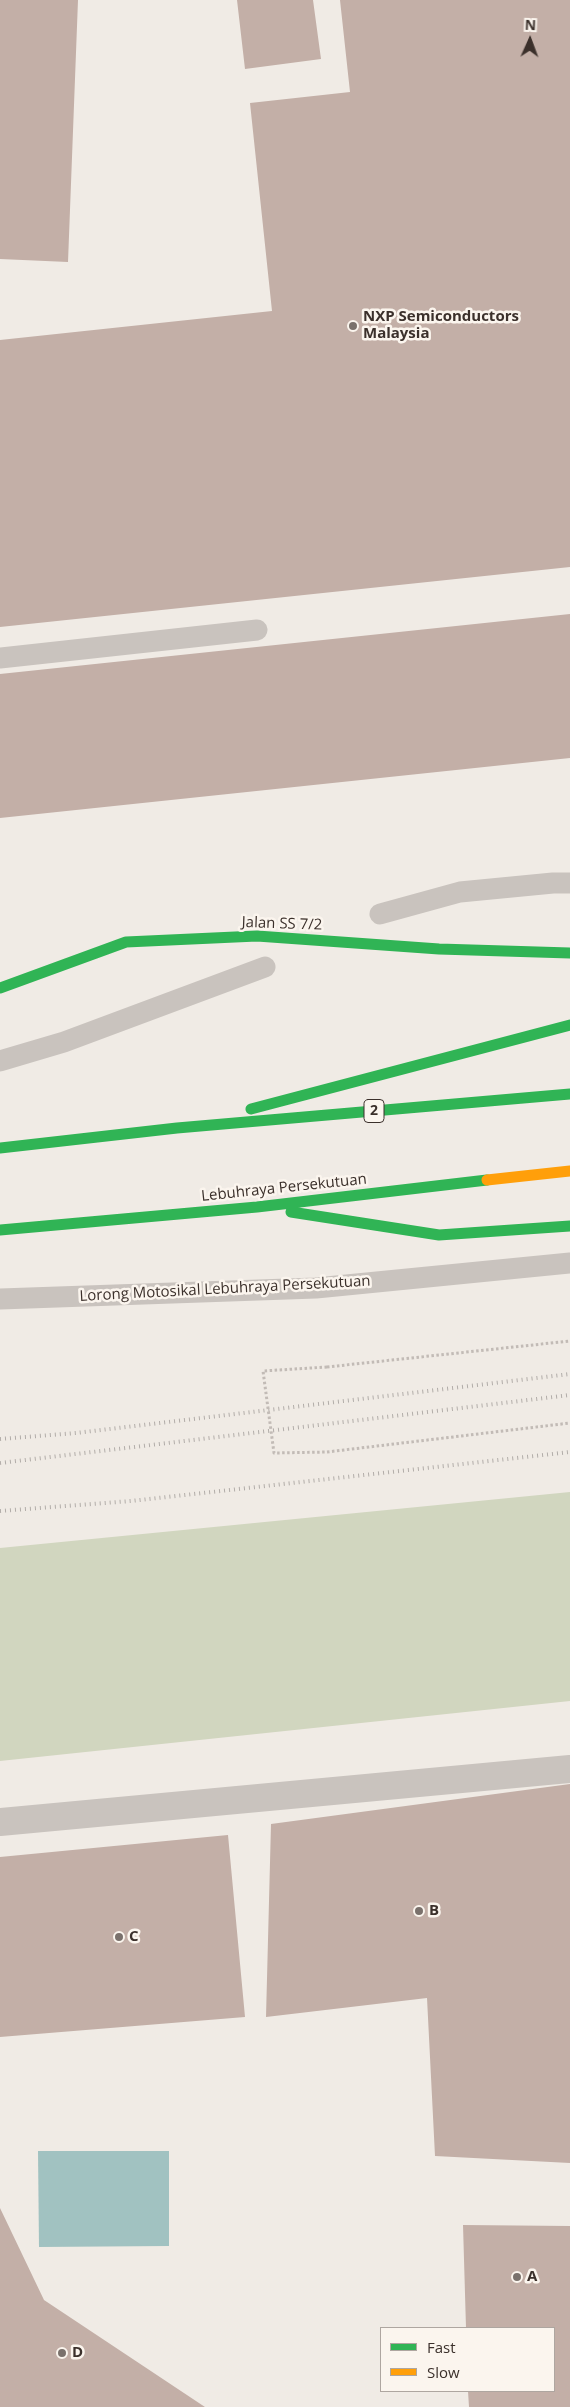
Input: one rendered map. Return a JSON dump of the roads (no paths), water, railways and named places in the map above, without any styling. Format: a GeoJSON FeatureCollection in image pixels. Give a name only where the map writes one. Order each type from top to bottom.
{"type":"FeatureCollection","features":[{"type":"Feature","properties":{"kind":"main road","name":"Jalan SS 7/2"},"geometry":{"type":"LineString","coordinates":[[0,988],[126,942],[257,936],[439,949],[570,953]]}},
{"type":"Feature","properties":{"kind":"main road"},"geometry":{"type":"LineString","coordinates":[[177,1128],[570,1025]]}},
{"type":"Feature","properties":{"kind":"main road","name":"2"},"geometry":{"type":"LineString","coordinates":[[0,1148],[177,1128],[570,1094]]}},
{"type":"Feature","properties":{"kind":"main road","name":"Lebuhraya Persekutuan"},"geometry":{"type":"LineString","coordinates":[[0,1230],[257,1207],[570,1171]]}},
{"type":"Feature","properties":{"kind":"main road"},"geometry":{"type":"LineString","coordinates":[[257,1207],[439,1235],[570,1226]]}},
{"type":"Feature","properties":{"kind":"street"},"geometry":{"type":"LineString","coordinates":[[0,1822],[570,1769]]}},
{"type":"Feature","properties":{"kind":"lane"},"geometry":{"type":"LineString","coordinates":[[0,658],[257,630]]}},
{"type":"Feature","properties":{"kind":"lane"},"geometry":{"type":"LineString","coordinates":[[380,914],[460,892],[552,883],[570,884]]}},
{"type":"Feature","properties":{"kind":"lane"},"geometry":{"type":"LineString","coordinates":[[0,1062],[64,1042],[265,967]]}},
{"type":"Feature","properties":{"kind":"lane","name":"Lorong Motosikal Lebuhraya Persekutuan"},"geometry":{"type":"LineString","coordinates":[[0,1299],[316,1288],[570,1263]]}},
{"type":"Feature","properties":{"kind":"water"},"geometry":{"type":"Polygon","coordinates":[[[38,2151],[169,2151],[169,2246],[39,2247],[38,2151]]]}},
{"type":"Feature","properties":{"kind":"railway"},"geometry":{"type":"LineString","coordinates":[[0,1439],[76,1433],[570,1374]]}},
{"type":"Feature","properties":{"kind":"railway"},"geometry":{"type":"LineString","coordinates":[[0,1463],[570,1395]]}},
{"type":"Feature","properties":{"kind":"railway"},"geometry":{"type":"LineString","coordinates":[[0,1511],[131,1501],[570,1452]]}},
{"type":"Feature","properties":{"kind":"place","name":"NXP Semiconductors Malaysia"},"geometry":{"type":"Point","coordinates":[353,326]}},
{"type":"Feature","properties":{"kind":"place","name":"B"},"geometry":{"type":"Point","coordinates":[419,1911]}},
{"type":"Feature","properties":{"kind":"place","name":"C"},"geometry":{"type":"Point","coordinates":[119,1937]}},
{"type":"Feature","properties":{"kind":"place","name":"A"},"geometry":{"type":"Point","coordinates":[517,2277]}},
{"type":"Feature","properties":{"kind":"place","name":"D"},"geometry":{"type":"Point","coordinates":[62,2353]}}]}
